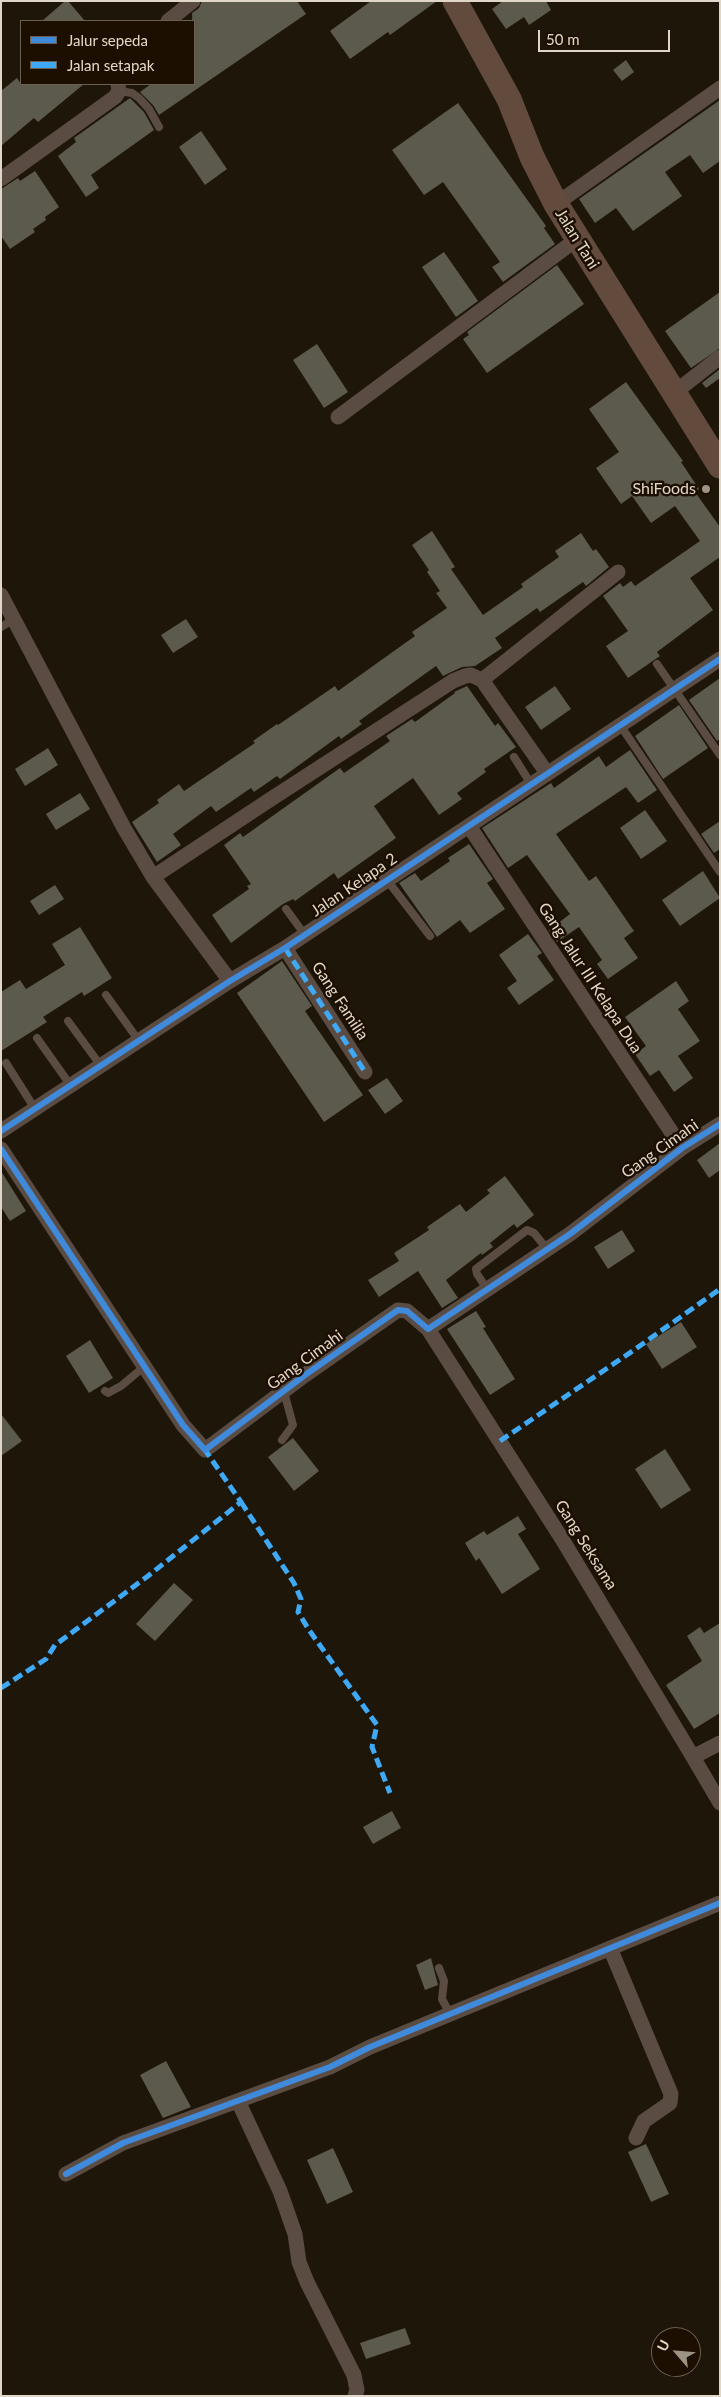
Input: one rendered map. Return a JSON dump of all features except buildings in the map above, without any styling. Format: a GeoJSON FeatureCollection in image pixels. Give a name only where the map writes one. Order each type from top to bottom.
{"type":"FeatureCollection","features":[{"type":"Feature","properties":{"kind":"highway","name":"Jalan Tani"},"geometry":{"type":"LineString","coordinates":[[454,1],[509,99],[532,157],[556,204],[720,466]]}},
{"type":"Feature","properties":{"kind":"street"},"geometry":{"type":"LineString","coordinates":[[169,20],[193,1]]}},
{"type":"Feature","properties":{"kind":"street"},"geometry":{"type":"LineString","coordinates":[[1,179],[109,102],[118,87]]}},
{"type":"Feature","properties":{"kind":"street"},"geometry":{"type":"LineString","coordinates":[[556,204],[720,88]]}},
{"type":"Feature","properties":{"kind":"street"},"geometry":{"type":"LineString","coordinates":[[338,417],[578,239]]}},
{"type":"Feature","properties":{"kind":"street"},"geometry":{"type":"LineString","coordinates":[[674,393],[720,357]]}},
{"type":"Feature","properties":{"kind":"street"},"geometry":{"type":"LineString","coordinates":[[482,680],[618,572]]}},
{"type":"Feature","properties":{"kind":"street"},"geometry":{"type":"LineString","coordinates":[[1,595],[8,623],[97,782],[153,877],[230,981]]}},
{"type":"Feature","properties":{"kind":"street","name":"Jalan Kelapa 2"},"geometry":{"type":"LineString","coordinates":[[1,1131],[230,981],[305,935],[720,659]]}},
{"type":"Feature","properties":{"kind":"street"},"geometry":{"type":"LineString","coordinates":[[153,877],[458,678],[471,676],[482,680],[547,773]]}},
{"type":"Feature","properties":{"kind":"street","name":"Gang Jalur III Kelapa Dua"},"geometry":{"type":"LineString","coordinates":[[469,826],[682,1148]]}},
{"type":"Feature","properties":{"kind":"street","name":"Gang Familia"},"geometry":{"type":"LineString","coordinates":[[285,948],[365,1072]]}},
{"type":"Feature","properties":{"kind":"street","name":"Gang Cimahi"},"geometry":{"type":"LineString","coordinates":[[1,1149],[183,1424],[205,1450],[398,1310],[407,1311],[428,1329],[570,1234],[682,1148],[720,1124]]}},
{"type":"Feature","properties":{"kind":"street","name":"Gang Seksama"},"geometry":{"type":"LineString","coordinates":[[428,1329],[562,1539],[720,1803]]}},
{"type":"Feature","properties":{"kind":"street"},"geometry":{"type":"LineString","coordinates":[[694,1758],[720,1743]]}},
{"type":"Feature","properties":{"kind":"street"},"geometry":{"type":"LineString","coordinates":[[66,2174],[123,2143],[330,2067],[370,2047],[720,1903]]}},
{"type":"Feature","properties":{"kind":"street"},"geometry":{"type":"LineString","coordinates":[[610,1948],[671,2094],[670,2103],[644,2121],[636,2138]]}},
{"type":"Feature","properties":{"kind":"street"},"geometry":{"type":"LineString","coordinates":[[238,2101],[280,2191],[295,2234],[299,2262],[354,2375],[357,2390],[355,2396]]}},
{"type":"Feature","properties":{"kind":"lane"},"geometry":{"type":"LineString","coordinates":[[118,87],[132,93],[150,108],[159,127]]}},
{"type":"Feature","properties":{"kind":"lane"},"geometry":{"type":"LineString","coordinates":[[657,664],[720,755]]}},
{"type":"Feature","properties":{"kind":"lane"},"geometry":{"type":"LineString","coordinates":[[620,725],[720,872]]}},
{"type":"Feature","properties":{"kind":"lane"},"geometry":{"type":"LineString","coordinates":[[514,757],[531,784]]}},
{"type":"Feature","properties":{"kind":"lane"},"geometry":{"type":"LineString","coordinates":[[387,880],[430,936]]}},
{"type":"Feature","properties":{"kind":"lane"},"geometry":{"type":"LineString","coordinates":[[286,909],[305,935]]}},
{"type":"Feature","properties":{"kind":"lane"},"geometry":{"type":"LineString","coordinates":[[106,995],[139,1041]]}},
{"type":"Feature","properties":{"kind":"lane"},"geometry":{"type":"LineString","coordinates":[[68,1021],[101,1066]]}},
{"type":"Feature","properties":{"kind":"lane"},"geometry":{"type":"LineString","coordinates":[[37,1038],[71,1086]]}},
{"type":"Feature","properties":{"kind":"lane"},"geometry":{"type":"LineString","coordinates":[[6,1063],[35,1109]]}},
{"type":"Feature","properties":{"kind":"lane"},"geometry":{"type":"LineString","coordinates":[[487,1289],[477,1274],[476,1269],[527,1230],[534,1233],[547,1250]]}},
{"type":"Feature","properties":{"kind":"lane"},"geometry":{"type":"LineString","coordinates":[[105,1391],[108,1393],[121,1386],[145,1366]]}},
{"type":"Feature","properties":{"kind":"lane"},"geometry":{"type":"LineString","coordinates":[[282,1440],[293,1425],[284,1392]]}},
{"type":"Feature","properties":{"kind":"lane"},"geometry":{"type":"LineString","coordinates":[[439,1968],[444,1980],[442,1998],[450,2014]]}},
{"type":"Feature","properties":{"kind":"marked path"},"geometry":{"type":"LineString","coordinates":[[285,948],[365,1072]]}},
{"type":"Feature","properties":{"kind":"marked path"},"geometry":{"type":"LineString","coordinates":[[500,1441],[720,1289]]}},
{"type":"Feature","properties":{"kind":"marked path"},"geometry":{"type":"LineString","coordinates":[[1,1688],[46,1659],[55,1645],[148,1576],[241,1502],[205,1450]]}},
{"type":"Feature","properties":{"kind":"marked path"},"geometry":{"type":"LineString","coordinates":[[241,1502],[294,1583],[301,1599],[298,1612],[377,1725],[372,1747],[390,1793]]}},
{"type":"Feature","properties":{"kind":"cycle path"},"geometry":{"type":"LineString","coordinates":[[1,1131],[230,981],[285,948],[720,659]]}},
{"type":"Feature","properties":{"kind":"cycle path"},"geometry":{"type":"LineString","coordinates":[[1,1149],[183,1425],[205,1450],[305,1375],[398,1310],[407,1311],[428,1329],[570,1234],[682,1148],[720,1124]]}},
{"type":"Feature","properties":{"kind":"cycle path"},"geometry":{"type":"LineString","coordinates":[[66,2174],[123,2143],[330,2067],[370,2047],[720,1903]]}},
{"type":"Feature","properties":{"kind":"place","name":"ShiFoods"},"geometry":{"type":"Point","coordinates":[706,489]}}]}
